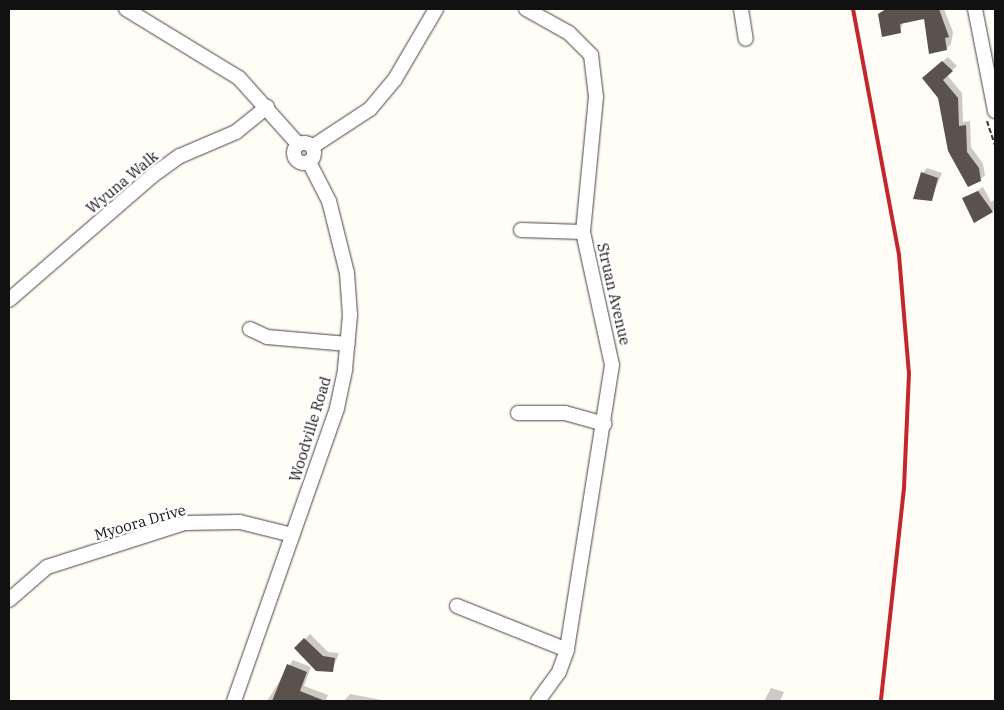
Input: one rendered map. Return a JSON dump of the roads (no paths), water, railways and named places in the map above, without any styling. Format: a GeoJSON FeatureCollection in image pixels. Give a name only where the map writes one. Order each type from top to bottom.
{"type":"FeatureCollection","features":[{"type":"Feature","properties":{"kind":"street"},"geometry":{"type":"LineString","coordinates":[[126,9],[173,35],[239,78],[267,107],[298,144],[312,147],[370,109],[395,79],[436,9]]}},
{"type":"Feature","properties":{"kind":"street","name":"Struan Avenue"},"geometry":{"type":"LineString","coordinates":[[526,9],[569,33],[591,55],[596,97],[583,232],[612,352],[605,424],[567,650],[559,672],[538,701]]}},
{"type":"Feature","properties":{"kind":"street"},"geometry":{"type":"LineString","coordinates":[[741,9],[746,39]]}},
{"type":"Feature","properties":{"kind":"street"},"geometry":{"type":"LineString","coordinates":[[975,9],[995,111]]}},
{"type":"Feature","properties":{"kind":"street","name":"Wyuna Walk"},"geometry":{"type":"LineString","coordinates":[[9,300],[152,176],[180,156],[236,132],[267,107]]}},
{"type":"Feature","properties":{"kind":"street","name":"Woodville Road"},"geometry":{"type":"LineString","coordinates":[[234,701],[337,408],[348,344],[349,297],[342,249],[329,200],[309,162],[296,159],[298,144]]}},
{"type":"Feature","properties":{"kind":"street"},"geometry":{"type":"LineString","coordinates":[[309,162],[312,147]]}},
{"type":"Feature","properties":{"kind":"street"},"geometry":{"type":"LineString","coordinates":[[521,230],[583,232]]}},
{"type":"Feature","properties":{"kind":"street"},"geometry":{"type":"LineString","coordinates":[[250,329],[267,338],[348,344]]}},
{"type":"Feature","properties":{"kind":"street"},"geometry":{"type":"LineString","coordinates":[[518,413],[565,413],[605,424]]}},
{"type":"Feature","properties":{"kind":"street","name":"Myoora Drive"},"geometry":{"type":"LineString","coordinates":[[9,600],[47,567],[185,523],[240,522],[292,535]]}},
{"type":"Feature","properties":{"kind":"street"},"geometry":{"type":"LineString","coordinates":[[457,606],[567,650]]}},
{"type":"Feature","properties":{"kind":"railway"},"geometry":{"type":"LineString","coordinates":[[853,9],[899,255],[909,373],[904,488],[881,701]]}}]}
